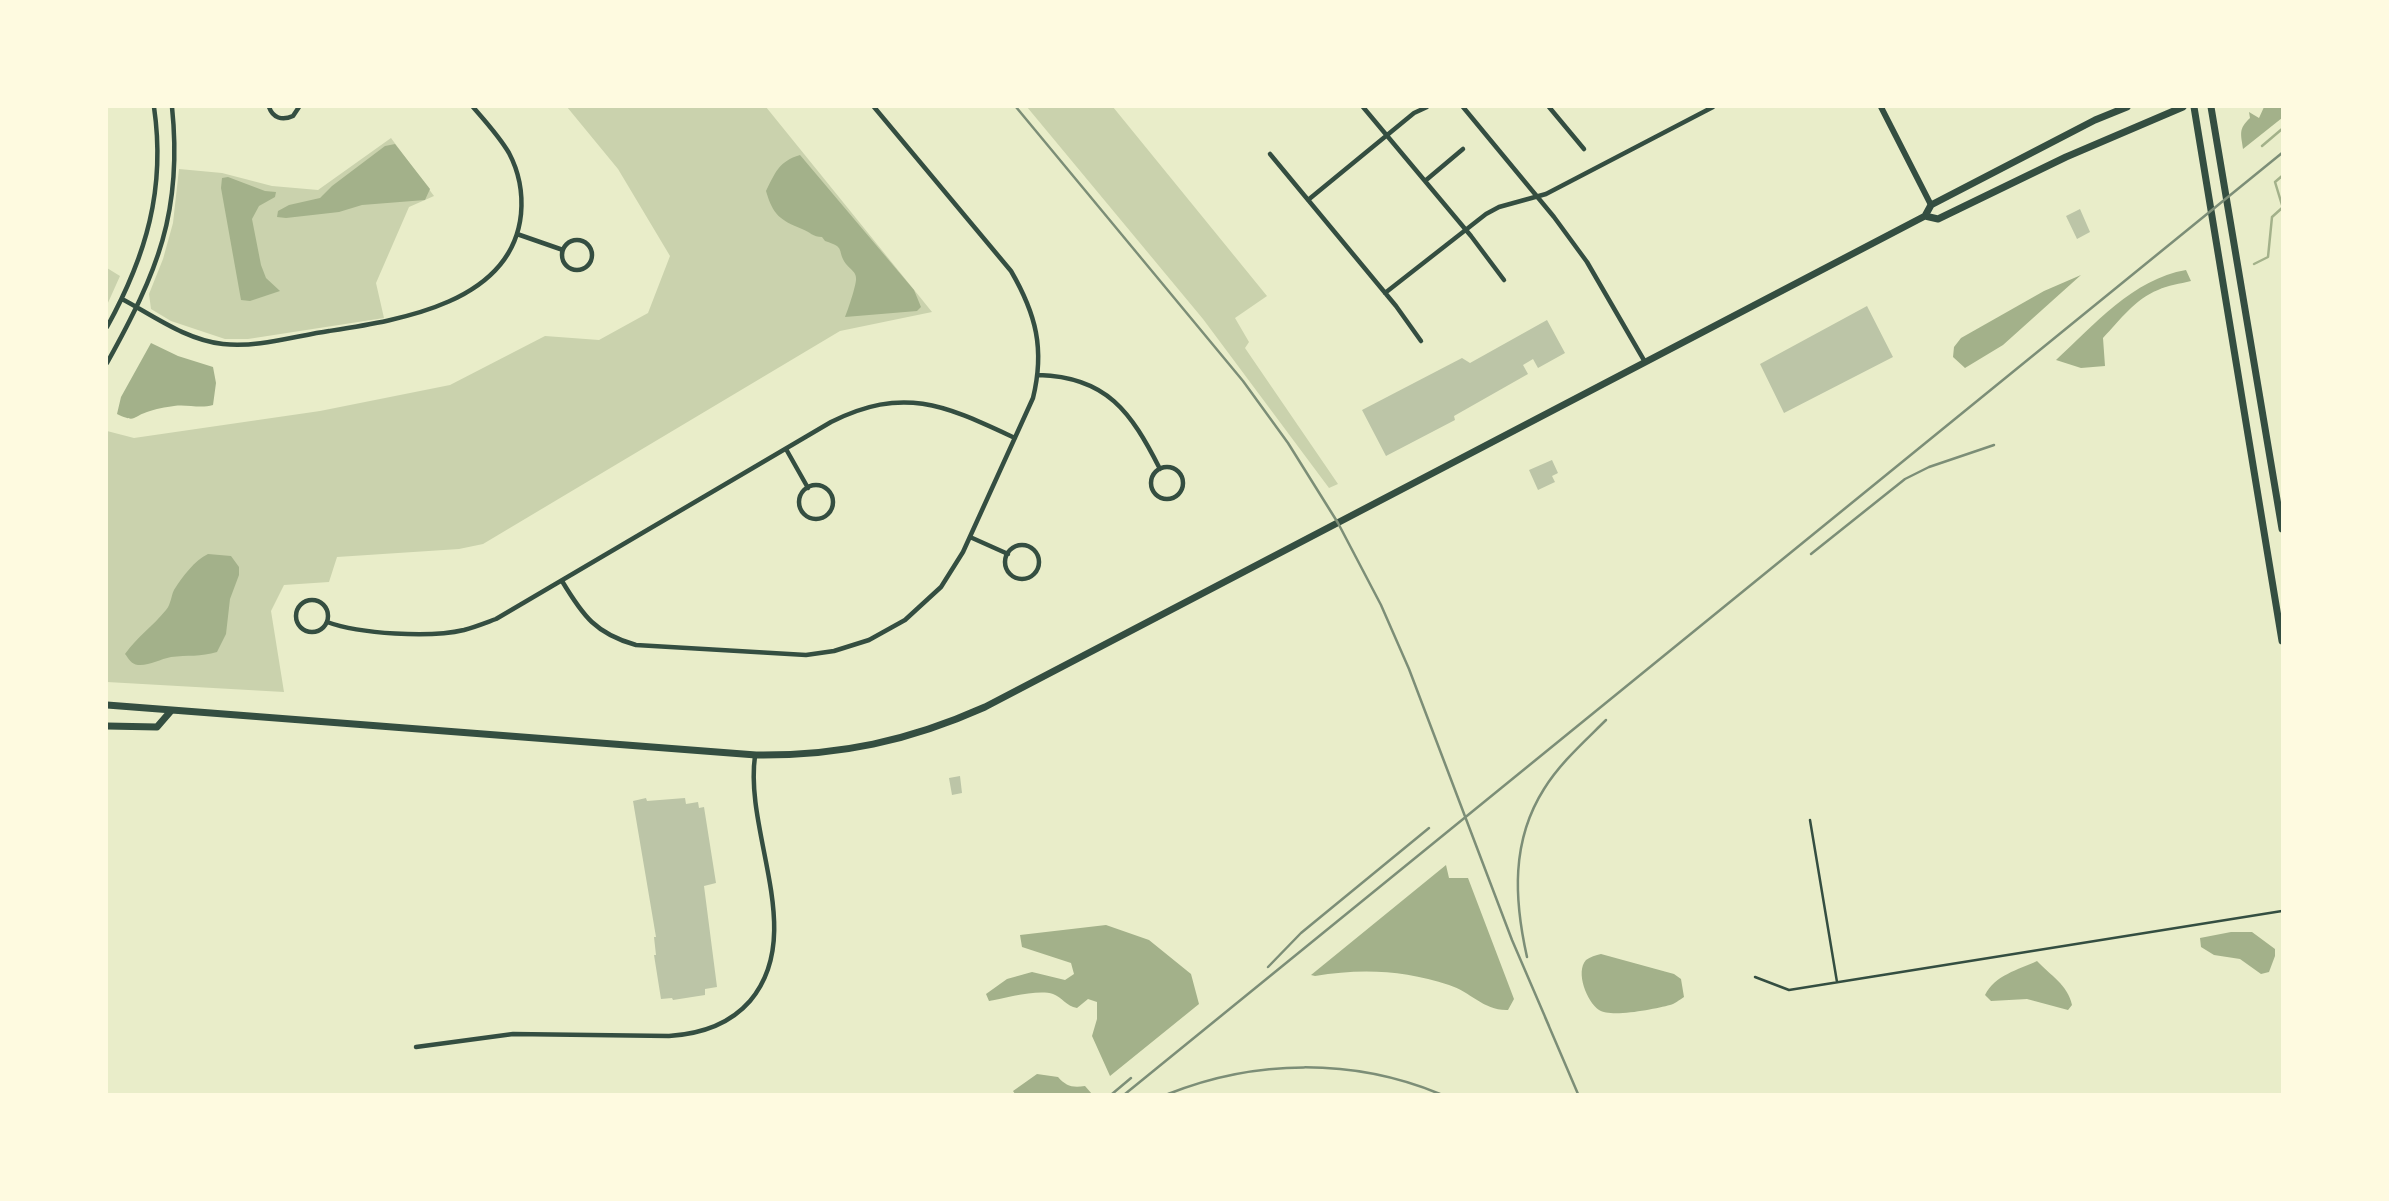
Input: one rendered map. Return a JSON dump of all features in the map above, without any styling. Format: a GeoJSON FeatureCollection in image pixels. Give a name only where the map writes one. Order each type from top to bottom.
{"type":"FeatureCollection","features":[{"type":"Feature","properties":{"kind":"main road"},"geometry":{"type":"LineString","coordinates":[[107,705],[156,708],[170,712],[756,755],[816,753],[909,737],[972,712],[1925,216],[1931,205],[2095,120],[2127,107]]}},
{"type":"Feature","properties":{"kind":"main road"},"geometry":{"type":"LineString","coordinates":[[1925,216],[1938,219],[2066,157],[2183,107]]}},
{"type":"Feature","properties":{"kind":"main road"},"geometry":{"type":"LineString","coordinates":[[2194,107],[2282,641]]}},
{"type":"Feature","properties":{"kind":"main road"},"geometry":{"type":"LineString","coordinates":[[2211,107],[2282,528]]}},
{"type":"Feature","properties":{"kind":"main road"},"geometry":{"type":"LineString","coordinates":[[107,726],[157,727],[170,712]]}},
{"type":"Feature","properties":{"kind":"street"},"geometry":{"type":"LineString","coordinates":[[107,327],[142,251],[156,188],[158,131],[154,107]]}},
{"type":"Feature","properties":{"kind":"street"},"geometry":{"type":"LineString","coordinates":[[107,363],[138,307],[169,224],[176,145],[172,107]]}},
{"type":"Feature","properties":{"kind":"street"},"geometry":{"type":"LineString","coordinates":[[269,107],[273,115],[283,119],[293,116],[299,107]]}},
{"type":"Feature","properties":{"kind":"street"},"geometry":{"type":"LineString","coordinates":[[122,299],[184,332],[222,344],[256,343],[379,324],[460,297],[497,270],[509,252],[517,234],[522,202],[517,169],[499,138],[473,107]]}},
{"type":"Feature","properties":{"kind":"street"},"geometry":{"type":"LineString","coordinates":[[562,581],[590,622],[618,640],[636,645],[806,655],[834,651],[883,634],[905,620],[940,587],[970,537],[1033,398],[1039,352],[1032,313],[1011,271],[874,107]]}},
{"type":"Feature","properties":{"kind":"street"},"geometry":{"type":"LineString","coordinates":[[1363,107],[1504,280]]}},
{"type":"Feature","properties":{"kind":"street"},"geometry":{"type":"LineString","coordinates":[[1308,200],[1414,113],[1427,107]]}},
{"type":"Feature","properties":{"kind":"street"},"geometry":{"type":"LineString","coordinates":[[1463,107],[1537,196],[1587,262],[1645,362]]}},
{"type":"Feature","properties":{"kind":"street"},"geometry":{"type":"LineString","coordinates":[[1549,107],[1584,149]]}},
{"type":"Feature","properties":{"kind":"street"},"geometry":{"type":"LineString","coordinates":[[1385,293],[1465,229],[1499,207],[1546,194],[1713,107]]}},
{"type":"Feature","properties":{"kind":"street"},"geometry":{"type":"LineString","coordinates":[[1881,107],[1931,205]]}},
{"type":"Feature","properties":{"kind":"street"},"geometry":{"type":"LineString","coordinates":[[1424,181],[1463,149]]}},
{"type":"Feature","properties":{"kind":"street"},"geometry":{"type":"LineString","coordinates":[[1270,154],[1385,293],[1421,341]]}},
{"type":"Feature","properties":{"kind":"street"},"geometry":{"type":"LineString","coordinates":[[517,234],[563,250]]}},
{"type":"Feature","properties":{"kind":"street"},"geometry":{"type":"LineString","coordinates":[[579,240],[588,245],[592,259],[587,267],[573,270],[562,260],[563,250],[569,242],[579,240]]}},
{"type":"Feature","properties":{"kind":"street"},"geometry":{"type":"LineString","coordinates":[[1038,375],[1069,379],[1106,394],[1136,424],[1160,469]]}},
{"type":"Feature","properties":{"kind":"street"},"geometry":{"type":"LineString","coordinates":[[327,622],[344,628],[437,634],[465,630],[495,620],[849,413],[892,402],[937,405],[1015,438]]}},
{"type":"Feature","properties":{"kind":"street"},"geometry":{"type":"LineString","coordinates":[[786,449],[808,488]]}},
{"type":"Feature","properties":{"kind":"street"},"geometry":{"type":"LineString","coordinates":[[1173,468],[1181,475],[1183,485],[1174,498],[1163,499],[1152,488],[1152,478],[1160,469],[1173,468]]}},
{"type":"Feature","properties":{"kind":"street"},"geometry":{"type":"LineString","coordinates":[[822,487],[831,495],[830,510],[823,517],[812,519],[800,509],[800,498],[808,488],[822,487]]}},
{"type":"Feature","properties":{"kind":"street"},"geometry":{"type":"LineString","coordinates":[[970,537],[1008,554]]}},
{"type":"Feature","properties":{"kind":"street"},"geometry":{"type":"LineString","coordinates":[[1018,546],[1033,550],[1038,560],[1036,571],[1028,578],[1012,576],[1006,567],[1008,554],[1018,546]]}},
{"type":"Feature","properties":{"kind":"street"},"geometry":{"type":"LineString","coordinates":[[310,600],[321,603],[327,611],[327,622],[320,631],[306,631],[298,624],[298,610],[310,600]]}},
{"type":"Feature","properties":{"kind":"street"},"geometry":{"type":"LineString","coordinates":[[416,1047],[513,1034],[692,1034],[721,1024],[743,1008],[762,982],[773,955],[775,941],[774,918],[753,783],[756,755]]}},
{"type":"Feature","properties":{"kind":"lane"},"geometry":{"type":"LineString","coordinates":[[1810,820],[1837,982]]}},
{"type":"Feature","properties":{"kind":"lane"},"geometry":{"type":"LineString","coordinates":[[1755,977],[1789,990],[2282,911]]}},
{"type":"Feature","properties":{"kind":"shaded area"},"geometry":{"type":"Polygon","coordinates":[[[567,107],[766,107],[932,312],[840,331],[483,544],[459,549],[337,557],[329,582],[284,585],[271,611],[284,692],[107,682],[107,431],[134,438],[320,411],[450,385],[545,336],[599,340],[648,313],[670,256],[618,169],[567,107]]]}},
{"type":"Feature","properties":{"kind":"shaded area"},"geometry":{"type":"Polygon","coordinates":[[[1027,107],[1113,107],[1267,296],[1235,318],[1249,342],[1245,348],[1338,484],[1329,488],[1203,319],[1027,107]]]}},
{"type":"Feature","properties":{"kind":"shaded area"},"geometry":{"type":"Polygon","coordinates":[[[2264,107],[2282,107],[2282,118],[2243,149],[2241,132],[2250,118],[2249,112],[2259,118],[2264,107]]]}},
{"type":"Feature","properties":{"kind":"shaded area"},"geometry":{"type":"Polygon","coordinates":[[[391,138],[434,196],[409,207],[376,283],[384,318],[248,339],[225,339],[171,321],[151,309],[149,294],[173,223],[179,169],[222,173],[272,186],[318,190],[391,138]]]}},
{"type":"Feature","properties":{"kind":"shaded area"},"geometry":{"type":"Polygon","coordinates":[[[395,144],[430,189],[425,200],[362,205],[339,212],[277,217],[278,211],[289,205],[320,198],[385,146],[395,144]]]}},
{"type":"Feature","properties":{"kind":"shaded area"},"geometry":{"type":"Polygon","coordinates":[[[800,155],[914,290],[921,307],[917,311],[845,317],[856,278],[839,248],[783,219],[771,206],[766,191],[782,164],[800,155]]]}},
{"type":"Feature","properties":{"kind":"shaded area"},"geometry":{"type":"Polygon","coordinates":[[[228,177],[265,191],[276,192],[275,197],[259,206],[252,219],[266,278],[280,291],[250,301],[241,300],[221,188],[222,178],[228,177]]]}},
{"type":"Feature","properties":{"kind":"shaded area"},"geometry":{"type":"Polygon","coordinates":[[[107,268],[120,276],[107,305],[107,268]]]}},
{"type":"Feature","properties":{"kind":"shaded area"},"geometry":{"type":"Polygon","coordinates":[[[2186,270],[2191,281],[2162,288],[2142,299],[2103,338],[2105,366],[2081,368],[2056,360],[2115,305],[2132,293],[2167,275],[2186,270]]]}},
{"type":"Feature","properties":{"kind":"shaded area"},"geometry":{"type":"Polygon","coordinates":[[[2081,275],[2003,345],[1965,368],[1953,357],[1954,347],[1961,338],[2044,291],[2081,275]]]}},
{"type":"Feature","properties":{"kind":"shaded area"},"geometry":{"type":"Polygon","coordinates":[[[151,343],[178,356],[213,367],[216,383],[213,405],[168,407],[131,419],[117,414],[121,397],[151,343]]]}},
{"type":"Feature","properties":{"kind":"shaded area"},"geometry":{"type":"Polygon","coordinates":[[[208,554],[231,556],[239,567],[239,575],[230,599],[226,634],[217,652],[171,657],[142,665],[132,662],[125,654],[166,610],[174,590],[185,574],[208,554]]]}},
{"type":"Feature","properties":{"kind":"shaded area"},"geometry":{"type":"Polygon","coordinates":[[[1446,865],[1449,878],[1468,878],[1514,999],[1508,1010],[1492,1008],[1457,988],[1416,976],[1366,971],[1311,975],[1446,865]]]}},
{"type":"Feature","properties":{"kind":"shaded area"},"geometry":{"type":"Polygon","coordinates":[[[1106,925],[1149,940],[1191,974],[1199,1004],[1110,1076],[1092,1036],[1097,1019],[1097,1002],[1088,999],[1077,1008],[1056,995],[1047,993],[989,1001],[986,994],[1007,979],[1032,972],[1065,980],[1074,974],[1071,963],[1022,947],[1020,935],[1106,925]]]}},
{"type":"Feature","properties":{"kind":"shaded area"},"geometry":{"type":"Polygon","coordinates":[[[2231,932],[2252,932],[2275,949],[2269,972],[2261,974],[2240,959],[2214,955],[2201,947],[2200,938],[2231,932]]]}},
{"type":"Feature","properties":{"kind":"shaded area"},"geometry":{"type":"Polygon","coordinates":[[[1601,954],[1674,974],[1681,979],[1684,997],[1672,1004],[1644,1010],[1613,1013],[1599,1010],[1587,994],[1582,972],[1586,960],[1601,954]]]}},
{"type":"Feature","properties":{"kind":"shaded area"},"geometry":{"type":"Polygon","coordinates":[[[2037,961],[2067,992],[2072,1005],[2068,1010],[2027,999],[1991,1001],[1985,995],[2001,978],[2037,961]]]}},
{"type":"Feature","properties":{"kind":"shaded area"},"geometry":{"type":"Polygon","coordinates":[[[1037,1074],[1058,1077],[1070,1086],[1085,1086],[1092,1094],[1015,1094],[1013,1091],[1037,1074]]]}},
{"type":"Feature","properties":{"kind":"building"},"geometry":{"type":"Polygon","coordinates":[[[2080,209],[2090,232],[2077,239],[2066,216],[2080,209]]]}},
{"type":"Feature","properties":{"kind":"building"},"geometry":{"type":"Polygon","coordinates":[[[1867,306],[1893,357],[1784,413],[1760,364],[1867,306]]]}},
{"type":"Feature","properties":{"kind":"building"},"geometry":{"type":"Polygon","coordinates":[[[1547,320],[1565,353],[1538,368],[1533,359],[1523,365],[1528,374],[1454,416],[1455,420],[1386,456],[1362,410],[1462,358],[1470,363],[1547,320]]]}},
{"type":"Feature","properties":{"kind":"building"},"geometry":{"type":"Polygon","coordinates":[[[1552,460],[1558,473],[1552,476],[1555,482],[1538,490],[1529,470],[1552,460]]]}},
{"type":"Feature","properties":{"kind":"building"},"geometry":{"type":"Polygon","coordinates":[[[960,776],[962,793],[952,795],[949,778],[960,776]]]}},
{"type":"Feature","properties":{"kind":"building"},"geometry":{"type":"Polygon","coordinates":[[[646,798],[647,801],[685,798],[686,804],[698,802],[699,808],[704,807],[716,883],[704,886],[717,987],[705,989],[705,995],[661,999],[654,955],[656,937],[633,801],[646,798]]]}},
{"type":"Feature","properties":{"kind":"waterway"},"geometry":{"type":"LineString","coordinates":[[2262,146],[2282,129]]}},
{"type":"Feature","properties":{"kind":"waterway"},"geometry":{"type":"LineString","coordinates":[[2282,176],[2275,182],[2282,205]]}},
{"type":"Feature","properties":{"kind":"waterway"},"geometry":{"type":"LineString","coordinates":[[2254,264],[2268,257],[2272,217],[2282,208]]}},
{"type":"Feature","properties":{"kind":"railway"},"geometry":{"type":"LineString","coordinates":[[1016,107],[1243,381],[1288,443],[1338,523],[1381,605],[1409,669],[1512,940],[1549,1026]]}},
{"type":"Feature","properties":{"kind":"railway"},"geometry":{"type":"LineString","coordinates":[[1125,1094],[2282,153]]}},
{"type":"Feature","properties":{"kind":"railway"},"geometry":{"type":"LineString","coordinates":[[1811,554],[1905,479],[1929,467],[1994,445]]}},
{"type":"Feature","properties":{"kind":"railway"},"geometry":{"type":"LineString","coordinates":[[1527,957],[1518,892],[1518,871],[1526,829],[1533,809],[1550,779],[1606,720]]}},
{"type":"Feature","properties":{"kind":"railway"},"geometry":{"type":"LineString","coordinates":[[1268,967],[1301,933],[1429,828]]}},
{"type":"Feature","properties":{"kind":"railway"},"geometry":{"type":"LineString","coordinates":[[1545,1017],[1578,1094]]}},
{"type":"Feature","properties":{"kind":"railway"},"geometry":{"type":"LineString","coordinates":[[1168,1094],[1235,1074],[1304,1067],[1373,1074],[1440,1094]]}},
{"type":"Feature","properties":{"kind":"railway"},"geometry":{"type":"LineString","coordinates":[[1112,1094],[1131,1078]]}}]}
